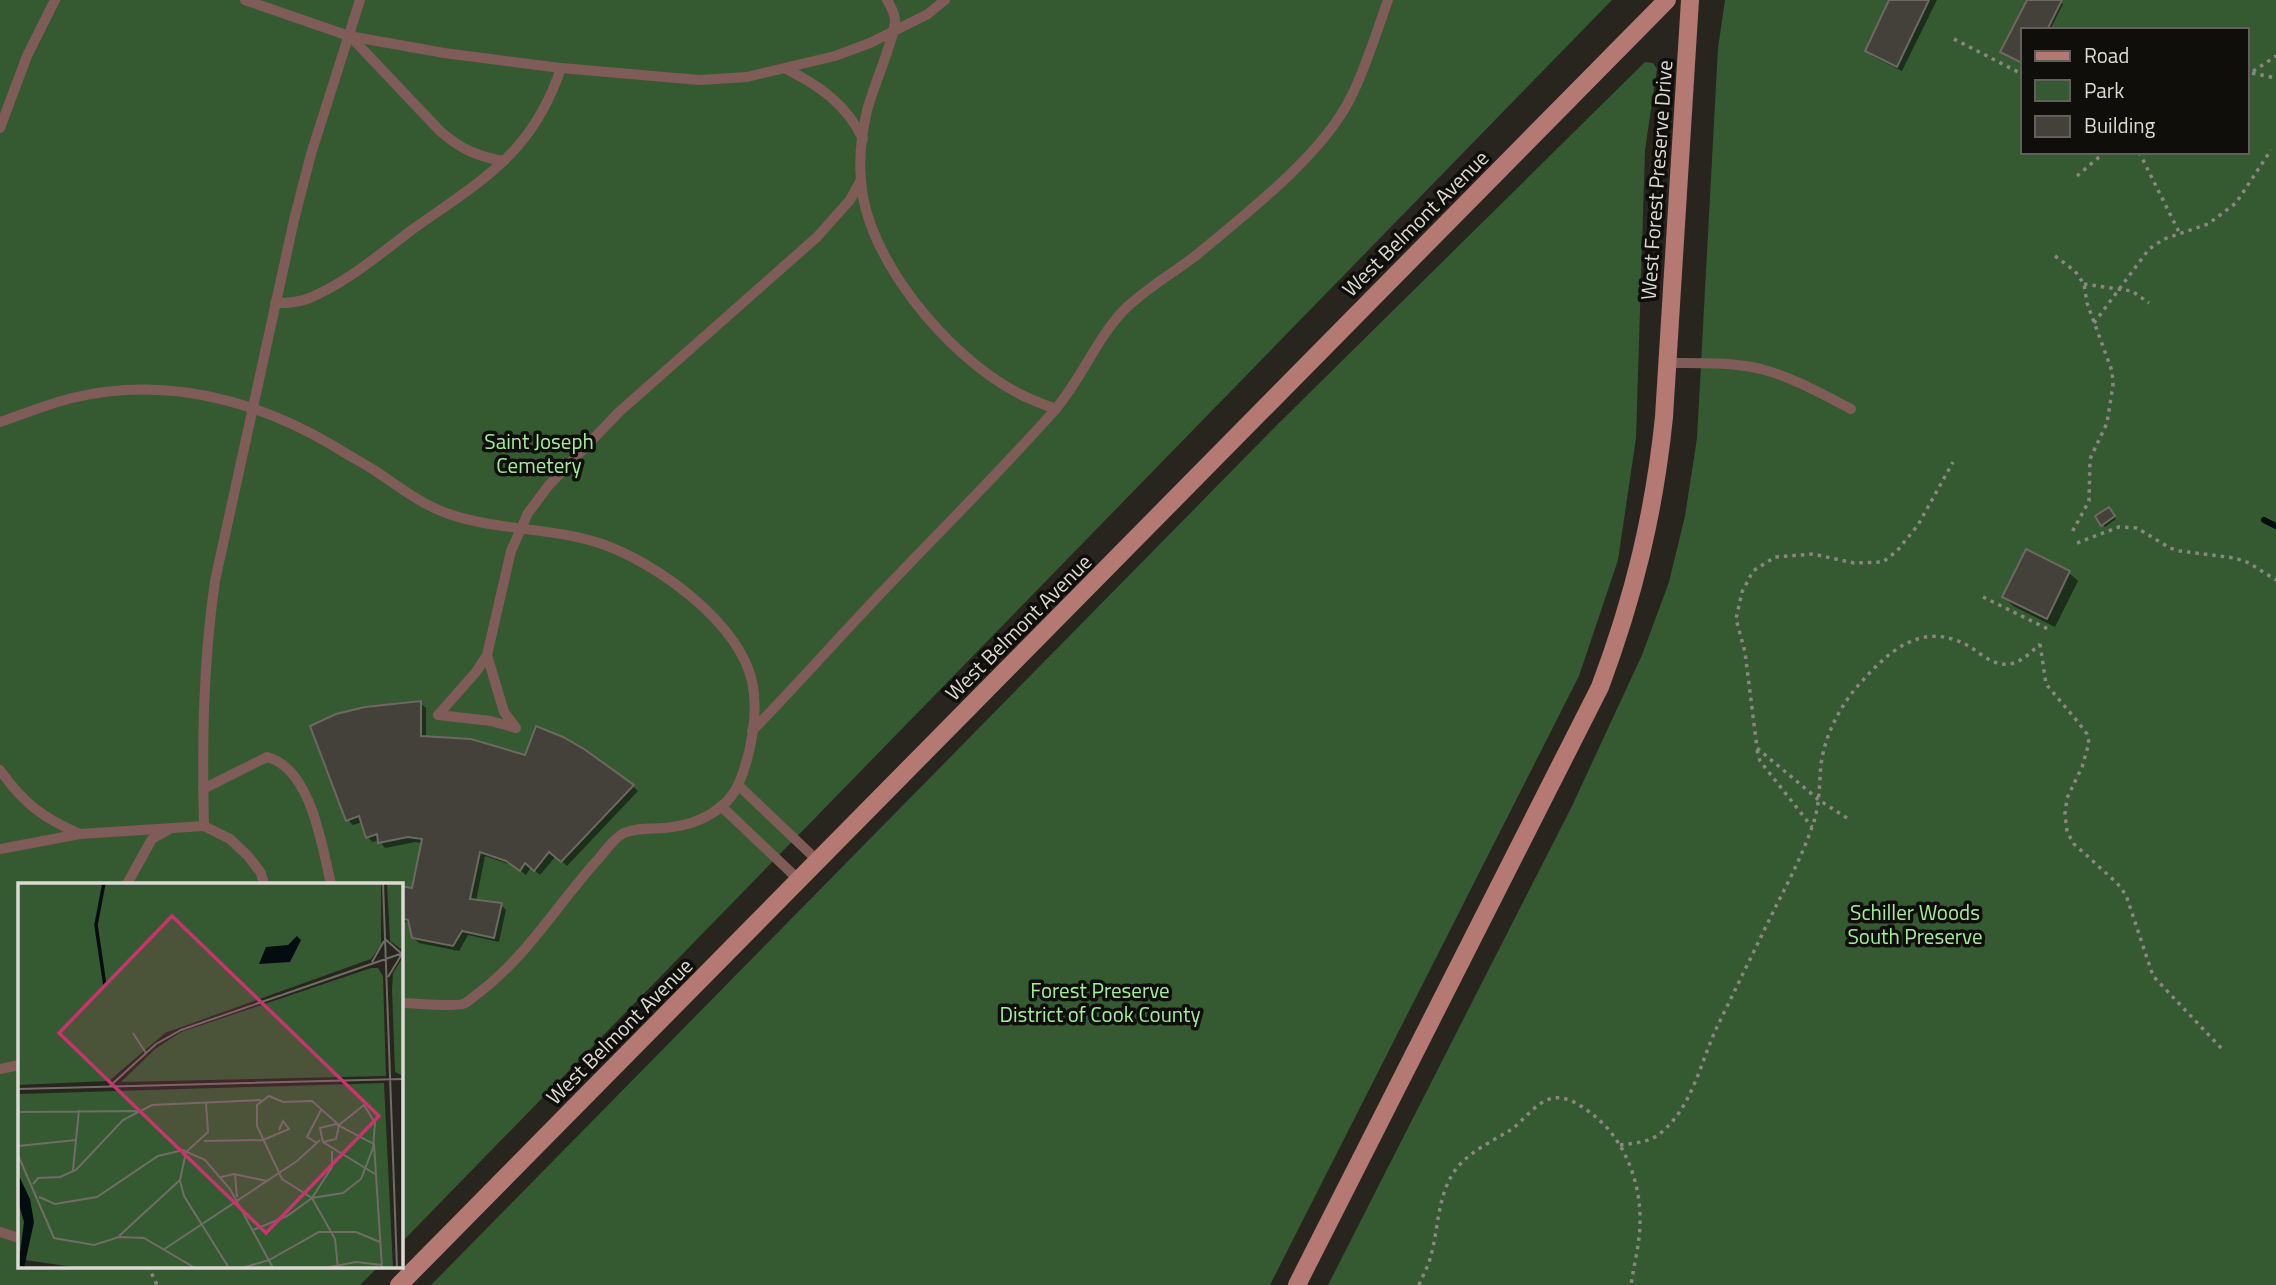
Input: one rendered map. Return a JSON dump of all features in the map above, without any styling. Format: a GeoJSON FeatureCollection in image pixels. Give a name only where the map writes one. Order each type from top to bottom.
{"type":"FeatureCollection","features":[{"type":"Feature","properties":{"kind":"main road","name":"West Belmont Avenue"},"geometry":{"type":"LineString","coordinates":[[399,1285],[1667,0]]}},
{"type":"Feature","properties":{"kind":"main road","name":"West Forest Preserve Drive"},"geometry":{"type":"LineString","coordinates":[[1297,1285],[1600,687],[1634,589],[1658,473],[1690,0]]}},
{"type":"Feature","properties":{"kind":"lane"},"geometry":{"type":"LineString","coordinates":[[0,128],[27,56],[55,0]]}},
{"type":"Feature","properties":{"kind":"lane"},"geometry":{"type":"LineString","coordinates":[[245,0],[349,36],[444,53],[561,68],[699,80],[747,77],[835,56],[870,43],[928,14],[945,0]]}},
{"type":"Feature","properties":{"kind":"lane"},"geometry":{"type":"LineString","coordinates":[[204,826],[207,639],[215,581],[275,303],[311,154],[360,0]]}},
{"type":"Feature","properties":{"kind":"lane"},"geometry":{"type":"LineString","coordinates":[[887,0],[895,19],[869,103],[863,140],[861,180],[867,215],[899,280],[939,331],[964,354],[1015,392],[1056,409]]}},
{"type":"Feature","properties":{"kind":"lane"},"geometry":{"type":"LineString","coordinates":[[752,731],[1056,409],[1084,371],[1104,334],[1124,311],[1143,292],[1195,256],[1247,213],[1317,145],[1350,100],[1388,0]]}},
{"type":"Feature","properties":{"kind":"lane"},"geometry":{"type":"LineString","coordinates":[[349,36],[454,144],[487,158],[504,160]]}},
{"type":"Feature","properties":{"kind":"lane"},"geometry":{"type":"LineString","coordinates":[[275,303],[290,304],[307,299],[335,284],[433,215],[504,160],[527,136],[541,116],[561,68]]}},
{"type":"Feature","properties":{"kind":"lane"},"geometry":{"type":"LineString","coordinates":[[786,69],[825,92],[850,117],[863,140]]}},
{"type":"Feature","properties":{"kind":"lane"},"geometry":{"type":"LineString","coordinates":[[487,655],[501,704],[516,728],[491,721],[438,715],[477,672],[487,655],[512,551],[528,513],[549,485],[619,412],[817,237],[850,200],[861,180]]}},
{"type":"Feature","properties":{"kind":"lane"},"geometry":{"type":"LineString","coordinates":[[1667,363],[1731,364],[1760,369],[1784,376],[1852,409]]}},
{"type":"Feature","properties":{"kind":"lane"},"geometry":{"type":"LineString","coordinates":[[0,422],[72,398],[105,392],[176,390],[208,395],[252,408],[317,436],[400,490],[445,513],[603,544],[635,558],[690,594],[711,614],[745,664],[752,681],[752,731],[747,759],[732,795],[708,816],[692,823],[670,828],[645,827],[621,834],[581,877],[547,924],[505,972],[465,1004],[402,1003]]}},
{"type":"Feature","properties":{"kind":"lane"},"geometry":{"type":"LineString","coordinates":[[203,789],[267,757],[279,760],[289,770],[312,805],[331,883]]}},
{"type":"Feature","properties":{"kind":"lane"},"geometry":{"type":"LineString","coordinates":[[0,770],[31,807],[50,821],[80,834]]}},
{"type":"Feature","properties":{"kind":"lane"},"geometry":{"type":"LineString","coordinates":[[738,785],[819,862]]}},
{"type":"Feature","properties":{"kind":"lane"},"geometry":{"type":"LineString","coordinates":[[721,806],[800,881]]}},
{"type":"Feature","properties":{"kind":"lane"},"geometry":{"type":"LineString","coordinates":[[0,849],[80,834],[204,826],[230,839],[239,847],[261,873],[264,883]]}},
{"type":"Feature","properties":{"kind":"lane"},"geometry":{"type":"LineString","coordinates":[[128,883],[152,839],[175,827]]}},
{"type":"Feature","properties":{"kind":"lane"},"geometry":{"type":"LineString","coordinates":[[0,1069],[18,1065]]}},
{"type":"Feature","properties":{"kind":"lane"},"geometry":{"type":"LineString","coordinates":[[0,1231],[18,1238]]}},
{"type":"Feature","properties":{"kind":"path"},"geometry":{"type":"LineString","coordinates":[[1954,39],[2021,73]]}},
{"type":"Feature","properties":{"kind":"path"},"geometry":{"type":"LineString","coordinates":[[2248,75],[2276,56]]}},
{"type":"Feature","properties":{"kind":"path"},"geometry":{"type":"LineString","coordinates":[[2252,73],[2276,78]]}},
{"type":"Feature","properties":{"kind":"path"},"geometry":{"type":"LineString","coordinates":[[2094,323],[2148,249],[2164,239],[2208,224],[2236,203],[2270,150]]}},
{"type":"Feature","properties":{"kind":"path"},"geometry":{"type":"LineString","coordinates":[[2077,176],[2103,154]]}},
{"type":"Feature","properties":{"kind":"path"},"geometry":{"type":"LineString","coordinates":[[2140,154],[2179,234]]}},
{"type":"Feature","properties":{"kind":"path"},"geometry":{"type":"LineString","coordinates":[[2055,256],[2076,271],[2084,284],[2094,323],[2112,371],[2112,401],[2107,423],[2090,459],[2089,501],[2071,534]]}},
{"type":"Feature","properties":{"kind":"path"},"geometry":{"type":"LineString","coordinates":[[2084,284],[2132,291],[2149,303]]}},
{"type":"Feature","properties":{"kind":"path"},"geometry":{"type":"LineString","coordinates":[[1812,827],[1760,761],[1745,652],[1736,619],[1742,592],[1753,571],[1775,557],[1813,554],[1854,563],[1883,562],[1897,551],[1918,525],[1953,462]]}},
{"type":"Feature","properties":{"kind":"path"},"geometry":{"type":"LineString","coordinates":[[2077,542],[2119,527],[2137,528],[2170,548],[2235,558],[2249,563],[2276,580]]}},
{"type":"Feature","properties":{"kind":"path"},"geometry":{"type":"LineString","coordinates":[[1983,597],[2048,629]]}},
{"type":"Feature","properties":{"kind":"path"},"geometry":{"type":"LineString","coordinates":[[1620,1145],[1653,1139],[1665,1130],[1683,1107],[1715,1031],[1812,827],[1819,800],[1821,762],[1833,723],[1853,692],[1873,669],[1894,651],[1927,635],[1948,636],[1997,663],[2007,664],[2017,663],[2040,644],[2046,684],[2087,734],[2089,743],[2082,767],[2067,797],[2067,832],[2074,844],[2117,883],[2126,895],[2145,959],[2153,976],[2223,1050]]}},
{"type":"Feature","properties":{"kind":"path"},"geometry":{"type":"LineString","coordinates":[[1757,748],[1819,800],[1847,818]]}},
{"type":"Feature","properties":{"kind":"path"},"geometry":{"type":"LineString","coordinates":[[1419,1285],[1431,1256],[1440,1205],[1457,1168],[1465,1159],[1523,1121],[1544,1101],[1553,1098],[1566,1099],[1580,1105],[1610,1130],[1620,1145],[1636,1187],[1640,1221],[1631,1285]]}},
{"type":"Feature","properties":{"kind":"path"},"geometry":{"type":"LineString","coordinates":[[149,1268],[157,1285]]}},
{"type":"Feature","properties":{"kind":"green space","name":"Saint Joseph Cemetery"},"geometry":{"type":"Polygon","coordinates":[[[0,0],[1612,0],[402,1242],[402,883],[18,883],[18,1268],[377,1268],[360,1285],[0,1285],[0,0]]]}},
{"type":"Feature","properties":{"kind":"green space","name":"Schiller Woods South Preserve"},"geometry":{"type":"Polygon","coordinates":[[[1725,0],[2276,0],[2276,1285],[1328,1285],[1572,806],[1642,655],[1669,582],[1685,516],[1697,438],[1718,48],[1725,0]]]}},
{"type":"Feature","properties":{"kind":"green space","name":"Forest Preserve District of Cook County"},"geometry":{"type":"Polygon","coordinates":[[[1645,62],[1653,63],[1657,69],[1645,150],[1636,438],[1618,560],[1579,676],[1270,1285],[431,1285],[1278,424],[1645,62]]]}},
{"type":"Feature","properties":{"kind":"building"},"geometry":{"type":"Polygon","coordinates":[[[1889,0],[1929,0],[1897,67],[1865,51],[1889,0]]]}},
{"type":"Feature","properties":{"kind":"building"},"geometry":{"type":"Polygon","coordinates":[[[2027,0],[2062,0],[2048,28],[2021,28],[2021,62],[2000,52],[2027,0]]]}},
{"type":"Feature","properties":{"kind":"building"},"geometry":{"type":"Polygon","coordinates":[[[2109,507],[2115,516],[2101,526],[2095,516],[2109,507]]]}},
{"type":"Feature","properties":{"kind":"building"},"geometry":{"type":"Polygon","coordinates":[[[2026,549],[2070,571],[2047,619],[2002,597],[2026,549]]]}},
{"type":"Feature","properties":{"kind":"building"},"geometry":{"type":"Polygon","coordinates":[[[421,701],[421,736],[471,739],[525,755],[536,726],[584,749],[634,785],[561,862],[549,852],[534,871],[525,863],[520,871],[506,861],[480,852],[470,899],[502,903],[494,938],[462,931],[453,946],[412,938],[408,920],[402,918],[402,886],[412,888],[422,839],[408,837],[378,843],[377,834],[366,838],[359,816],[346,821],[310,726],[336,714],[365,707],[421,701]]]}},
{"type":"Feature","properties":{"kind":"waterway"},"geometry":{"type":"LineString","coordinates":[[2264,520],[2276,526]]}}]}
